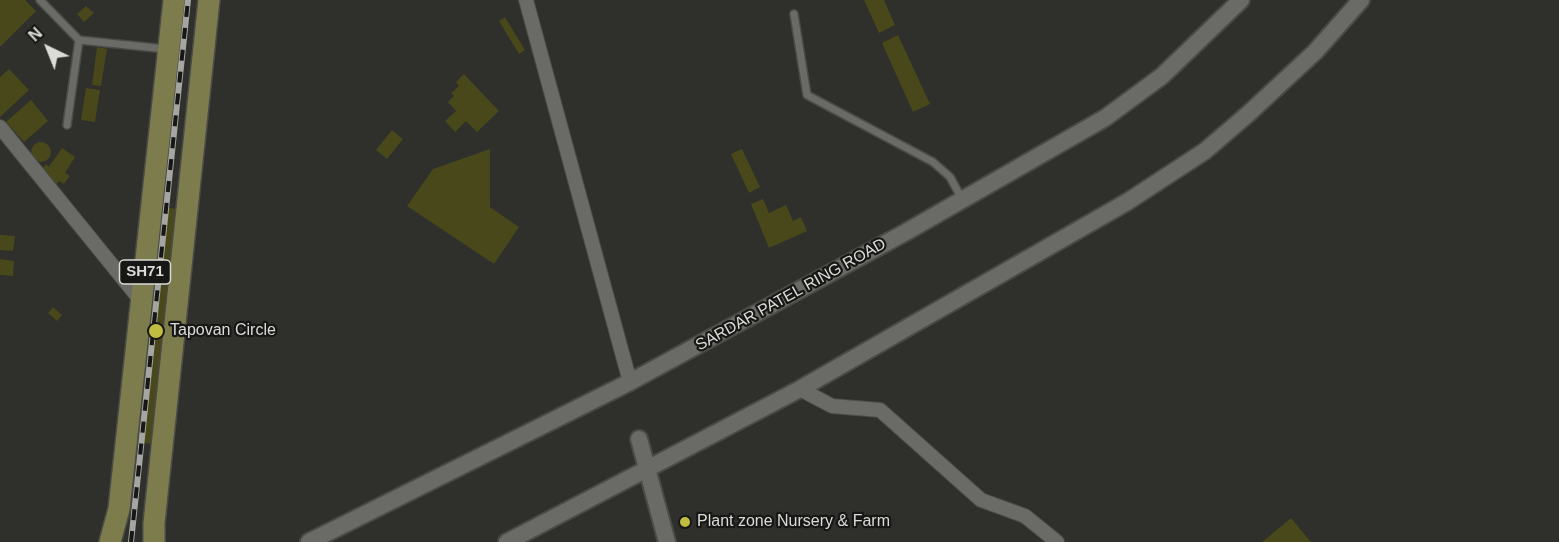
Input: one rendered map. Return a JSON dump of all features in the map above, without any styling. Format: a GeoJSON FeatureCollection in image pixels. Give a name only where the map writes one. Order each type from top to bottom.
{"type":"FeatureCollection","features":[{"type":"Feature","properties":{"kind":"main road","name":"SH71"},"geometry":{"type":"LineString","coordinates":[[110,542],[119,509],[174,0]]}},
{"type":"Feature","properties":{"kind":"main road","name":"SH71"},"geometry":{"type":"LineString","coordinates":[[154,542],[162,440],[209,0]]}},
{"type":"Feature","properties":{"kind":"street"},"geometry":{"type":"LineString","coordinates":[[526,0],[630,382]]}},
{"type":"Feature","properties":{"kind":"street","name":"SARDAR PATEL RING ROAD"},"geometry":{"type":"LineString","coordinates":[[309,542],[630,382],[962,200],[1105,118],[1136,97],[1198,45],[1241,0]]}},
{"type":"Feature","properties":{"kind":"street"},"geometry":{"type":"LineString","coordinates":[[507,542],[800,389],[1127,202],[1205,152],[1315,52],[1361,0]]}},
{"type":"Feature","properties":{"kind":"street"},"geometry":{"type":"LineString","coordinates":[[0,127],[142,302]]}},
{"type":"Feature","properties":{"kind":"street"},"geometry":{"type":"LineString","coordinates":[[800,389],[832,406],[880,410],[981,500],[1025,516],[1057,542]]}},
{"type":"Feature","properties":{"kind":"street"},"geometry":{"type":"LineString","coordinates":[[639,439],[667,542]]}},
{"type":"Feature","properties":{"kind":"lane"},"geometry":{"type":"LineString","coordinates":[[40,0],[79,40],[169,49]]}},
{"type":"Feature","properties":{"kind":"lane"},"geometry":{"type":"LineString","coordinates":[[794,14],[807,95],[933,162],[950,177],[962,200]]}},
{"type":"Feature","properties":{"kind":"lane"},"geometry":{"type":"LineString","coordinates":[[68,125],[79,40]]}},
{"type":"Feature","properties":{"kind":"building"},"geometry":{"type":"Polygon","coordinates":[[[0,0],[25,0],[36,11],[0,47],[0,0]]]}},
{"type":"Feature","properties":{"kind":"building"},"geometry":{"type":"Polygon","coordinates":[[[864,0],[884,0],[895,25],[879,33],[864,0]]]}},
{"type":"Feature","properties":{"kind":"building"},"geometry":{"type":"Polygon","coordinates":[[[86,6],[94,13],[84,22],[77,14],[86,6]]]}},
{"type":"Feature","properties":{"kind":"building"},"geometry":{"type":"Polygon","coordinates":[[[505,17],[525,50],[519,54],[499,21],[505,17]]]}},
{"type":"Feature","properties":{"kind":"building"},"geometry":{"type":"Polygon","coordinates":[[[898,35],[930,104],[913,112],[882,43],[898,35]]]}},
{"type":"Feature","properties":{"kind":"building"},"geometry":{"type":"Polygon","coordinates":[[[97,47],[107,49],[101,86],[92,85],[97,47]]]}},
{"type":"Feature","properties":{"kind":"building"},"geometry":{"type":"Polygon","coordinates":[[[9,69],[29,90],[0,117],[0,77],[9,69]]]}},
{"type":"Feature","properties":{"kind":"building"},"geometry":{"type":"Polygon","coordinates":[[[464,74],[499,111],[477,132],[466,121],[455,132],[445,121],[456,111],[448,102],[454,96],[451,93],[459,86],[456,82],[464,74]]]}},
{"type":"Feature","properties":{"kind":"building"},"geometry":{"type":"Polygon","coordinates":[[[86,88],[100,90],[95,122],[81,120],[86,88]]]}},
{"type":"Feature","properties":{"kind":"building"},"geometry":{"type":"Polygon","coordinates":[[[31,100],[48,121],[24,142],[6,122],[31,100]]]}},
{"type":"Feature","properties":{"kind":"building"},"geometry":{"type":"Polygon","coordinates":[[[392,130],[403,139],[387,159],[376,150],[392,130]]]}},
{"type":"Feature","properties":{"kind":"building"},"geometry":{"type":"Polygon","coordinates":[[[41,142],[48,145],[51,152],[48,159],[41,162],[34,159],[31,152],[34,145],[41,142]]]}},
{"type":"Feature","properties":{"kind":"building"},"geometry":{"type":"Polygon","coordinates":[[[62,148],[75,157],[65,173],[70,176],[64,184],[59,181],[55,186],[42,169],[46,164],[49,167],[62,148]]]}},
{"type":"Feature","properties":{"kind":"building"},"geometry":{"type":"Polygon","coordinates":[[[490,149],[490,207],[519,227],[494,264],[407,206],[433,169],[490,149]]]}},
{"type":"Feature","properties":{"kind":"building"},"geometry":{"type":"Polygon","coordinates":[[[742,149],[760,187],[749,193],[731,154],[742,149]]]}},
{"type":"Feature","properties":{"kind":"building"},"geometry":{"type":"Polygon","coordinates":[[[763,199],[769,213],[786,205],[793,221],[801,217],[807,231],[769,248],[751,204],[763,199]]]}},
{"type":"Feature","properties":{"kind":"building","name":"Tapovan Circle"},"geometry":{"type":"Polygon","coordinates":[[[153,206],[188,210],[161,445],[126,441],[153,206]]]}},
{"type":"Feature","properties":{"kind":"building"},"geometry":{"type":"Polygon","coordinates":[[[0,235],[15,236],[13,251],[0,250],[0,235]]]}},
{"type":"Feature","properties":{"kind":"building"},"geometry":{"type":"Polygon","coordinates":[[[0,259],[14,261],[13,276],[0,275],[0,259]]]}},
{"type":"Feature","properties":{"kind":"building"},"geometry":{"type":"Polygon","coordinates":[[[53,307],[62,315],[57,321],[48,313],[53,307]]]}},
{"type":"Feature","properties":{"kind":"building"},"geometry":{"type":"Polygon","coordinates":[[[1291,518],[1311,542],[1262,542],[1291,518]]]}},
{"type":"Feature","properties":{"kind":"railway"},"geometry":{"type":"LineString","coordinates":[[131,542],[188,0]]}},
{"type":"Feature","properties":{"kind":"place","name":"Tapovan Circle"},"geometry":{"type":"Point","coordinates":[156,331]}},
{"type":"Feature","properties":{"kind":"place","name":"Plant zone Nursery & Farm"},"geometry":{"type":"Point","coordinates":[685,522]}}]}
